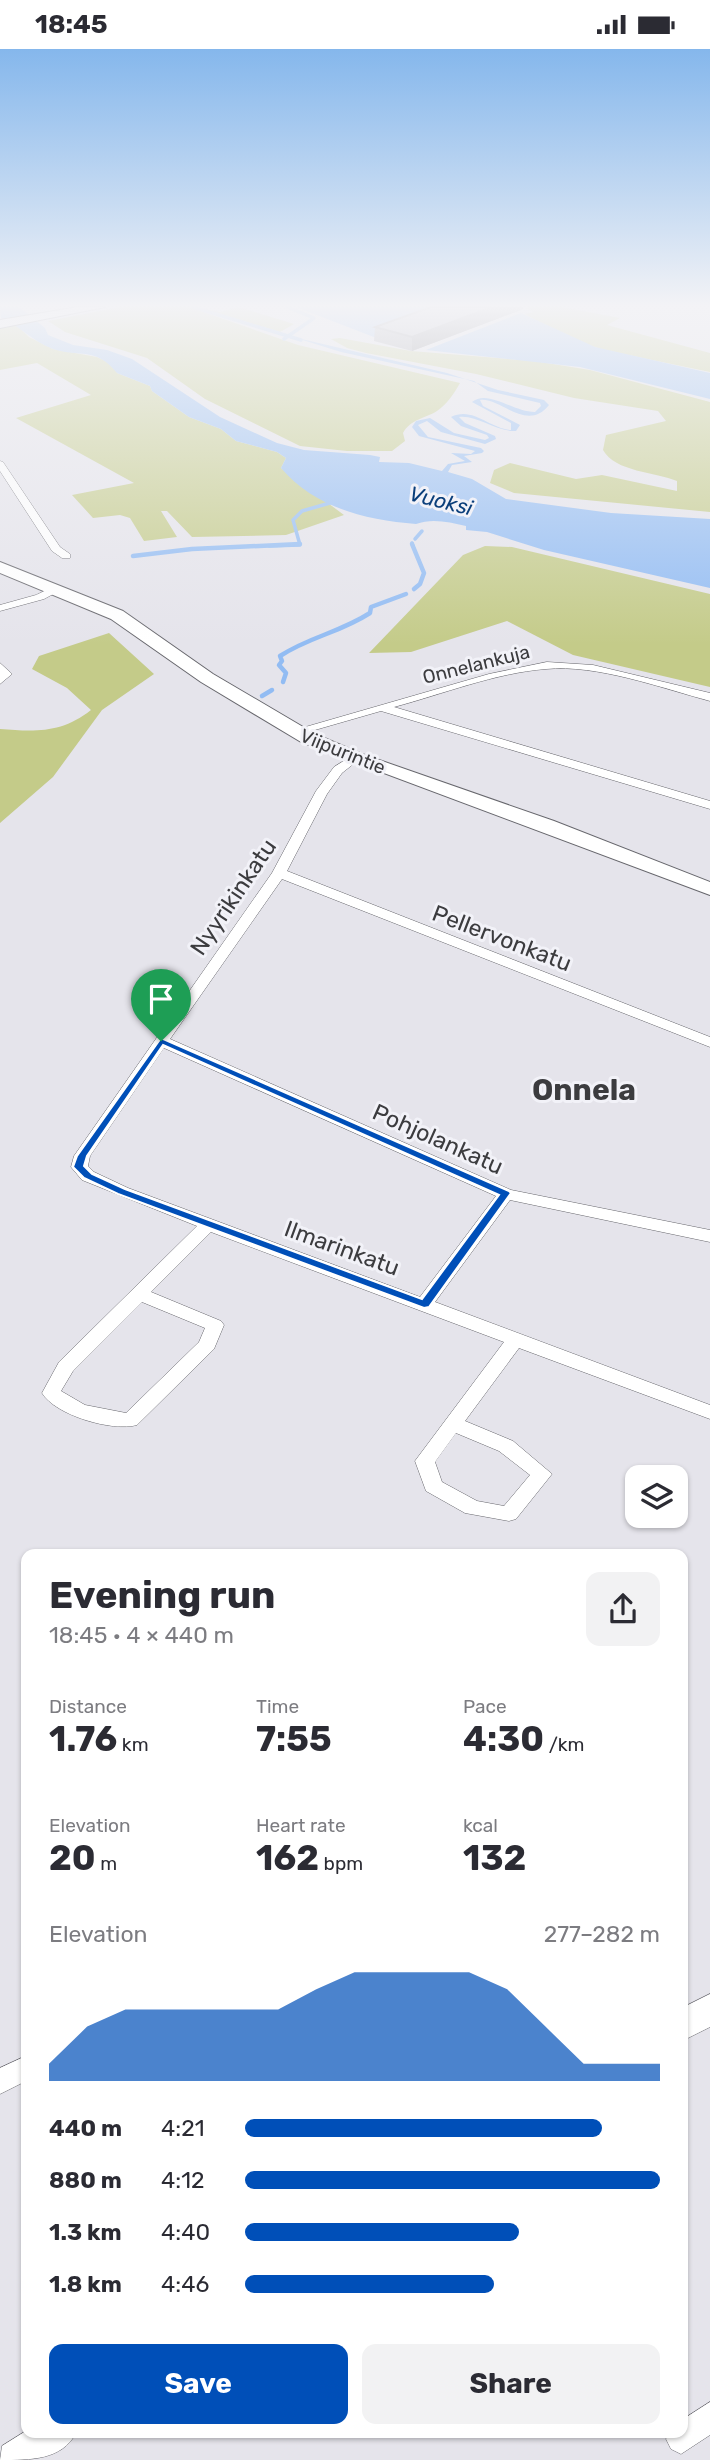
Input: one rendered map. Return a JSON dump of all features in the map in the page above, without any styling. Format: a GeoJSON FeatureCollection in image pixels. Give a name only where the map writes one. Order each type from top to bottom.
{"type":"FeatureCollection","features":[{"type":"Feature","properties":{"kind":"main road","name":"Viipurintie"},"geometry":{"type":"LineString","coordinates":[[0,567],[117,615],[207,678],[295,732],[355,758],[547,825],[710,889]]}},
{"type":"Feature","properties":{"kind":"street"},"geometry":{"type":"LineString","coordinates":[[0,464],[54,545],[66,555]]}},
{"type":"Feature","properties":{"kind":"street"},"geometry":{"type":"LineString","coordinates":[[54,545],[76,547]]}},
{"type":"Feature","properties":{"kind":"street"},"geometry":{"type":"LineString","coordinates":[[0,608],[40,597],[55,589]]}},
{"type":"Feature","properties":{"kind":"street","name":"Onnelankuja"},"geometry":{"type":"LineString","coordinates":[[295,732],[514,671],[547,665],[593,668],[710,697]]}},
{"type":"Feature","properties":{"kind":"street"},"geometry":{"type":"LineString","coordinates":[[0,666],[6,674],[0,680]]}},
{"type":"Feature","properties":{"kind":"street"},"geometry":{"type":"LineString","coordinates":[[380,707],[710,805]]}},
{"type":"Feature","properties":{"kind":"street","name":"Nyyrikinkatu"},"geometry":{"type":"LineString","coordinates":[[79,1167],[82,1156],[279,873],[321,794],[338,770],[355,758]]}},
{"type":"Feature","properties":{"kind":"street","name":"Pellervonkatu"},"geometry":{"type":"LineString","coordinates":[[279,873],[710,1042]]}},
{"type":"Feature","properties":{"kind":"street","name":"Pohjolankatu"},"geometry":{"type":"LineString","coordinates":[[161,1041],[506,1193],[710,1235]]}},
{"type":"Feature","properties":{"kind":"street","name":"Ilmarinkatu"},"geometry":{"type":"LineString","coordinates":[[79,1167],[88,1176],[121,1192],[710,1412]]}},
{"type":"Feature","properties":{"kind":"street"},"geometry":{"type":"LineString","coordinates":[[424,1304],[506,1193]]}},
{"type":"Feature","properties":{"kind":"street"},"geometry":{"type":"LineString","coordinates":[[140,1294],[215,1325],[207,1345],[130,1420],[93,1416],[62,1403],[51,1392],[66,1367],[209,1224]]}},
{"type":"Feature","properties":{"kind":"street"},"geometry":{"type":"LineString","coordinates":[[453,1424],[506,1446],[542,1474],[509,1514],[472,1508],[433,1486],[425,1461],[516,1339]]}},
{"type":"Feature","properties":{"kind":"street"},"geometry":{"type":"LineString","coordinates":[[688,2022],[710,2009]]}},
{"type":"Feature","properties":{"kind":"street"},"geometry":{"type":"LineString","coordinates":[[0,2082],[21,2071]]}},
{"type":"Feature","properties":{"kind":"street"},"geometry":{"type":"LineString","coordinates":[[688,2434],[710,2417]]}},
{"type":"Feature","properties":{"kind":"street"},"geometry":{"type":"LineString","coordinates":[[16,2460],[49,2438]]}},
{"type":"Feature","properties":{"kind":"green space"},"geometry":{"type":"Polygon","coordinates":[[[19,420],[196,420],[221,429],[236,441],[277,452],[286,458],[281,468],[344,515],[286,535],[192,537],[167,511],[161,511],[177,537],[144,541],[130,518],[120,515],[93,518],[72,495],[134,483],[19,420]]]}},
{"type":"Feature","properties":{"kind":"green space"},"geometry":{"type":"Polygon","coordinates":[[[246,420],[420,420],[406,428],[403,433],[405,441],[392,451],[347,451],[300,446],[246,420]]]}},
{"type":"Feature","properties":{"kind":"green space"},"geometry":{"type":"Polygon","coordinates":[[[710,420],[710,512],[514,493],[490,483],[494,470],[510,463],[576,479],[602,475],[677,491],[677,481],[626,467],[617,463],[603,450],[606,435],[666,421],[710,420]]]}},
{"type":"Feature","properties":{"kind":"green space"},"geometry":{"type":"Polygon","coordinates":[[[485,546],[512,547],[710,594],[710,687],[573,655],[507,621],[411,652],[369,653],[463,555],[485,546]]]}},
{"type":"Feature","properties":{"kind":"green space"},"geometry":{"type":"Polygon","coordinates":[[[109,633],[154,674],[102,710],[53,777],[0,823],[0,729],[25,731],[59,727],[91,710],[67,688],[32,669],[39,656],[109,633]]]}},
{"type":"Feature","properties":{"kind":"water","name":"Vuoksi"},"geometry":{"type":"Polygon","coordinates":[[[196,420],[226,420],[277,443],[304,450],[370,455],[380,457],[379,462],[409,463],[442,471],[448,464],[465,461],[451,453],[471,454],[475,451],[419,436],[412,427],[416,421],[432,420],[454,433],[485,440],[489,438],[461,426],[454,420],[462,420],[495,436],[496,439],[485,444],[441,432],[427,421],[418,425],[428,437],[481,448],[484,451],[482,453],[464,456],[472,462],[452,465],[448,472],[472,479],[506,499],[611,513],[710,519],[710,588],[544,550],[487,532],[466,530],[466,526],[453,523],[397,522],[342,510],[309,493],[295,482],[281,468],[286,458],[277,452],[236,441],[221,429],[196,420]]]}},
{"type":"Feature","properties":{"kind":"water"},"geometry":{"type":"Polygon","coordinates":[[[477,420],[503,429],[511,430],[511,423],[505,420],[520,425],[516,431],[501,429],[477,420]]]}},
{"type":"Feature","properties":{"kind":"waterway"},"geometry":{"type":"LineString","coordinates":[[300,544],[293,520],[302,511],[337,501]]}},
{"type":"Feature","properties":{"kind":"waterway"},"geometry":{"type":"LineString","coordinates":[[415,539],[422,531]]}},
{"type":"Feature","properties":{"kind":"waterway"},"geometry":{"type":"LineString","coordinates":[[133,556],[192,549],[300,544]]}},
{"type":"Feature","properties":{"kind":"waterway"},"geometry":{"type":"LineString","coordinates":[[269,546],[300,544]]}},
{"type":"Feature","properties":{"kind":"waterway"},"geometry":{"type":"LineString","coordinates":[[412,544],[424,573],[420,584],[414,589]]}},
{"type":"Feature","properties":{"kind":"waterway"},"geometry":{"type":"LineString","coordinates":[[283,682],[286,673],[279,665],[282,661],[280,656],[359,620],[370,613],[371,607],[406,594]]}},
{"type":"Feature","properties":{"kind":"waterway"},"geometry":{"type":"LineString","coordinates":[[262,696],[272,690]]}},
{"type":"Feature","properties":{"kind":"district","name":"Onnela"},"geometry":{"type":"Point","coordinates":[584,1090]}},
{"type":"Feature","properties":{"kind":"route"},"geometry":{"type":"LineString","coordinates":[[161,1041],[506,1193],[424,1304],[121,1192],[88,1176],[79,1167],[82,1156],[161,1041]]}}]}
